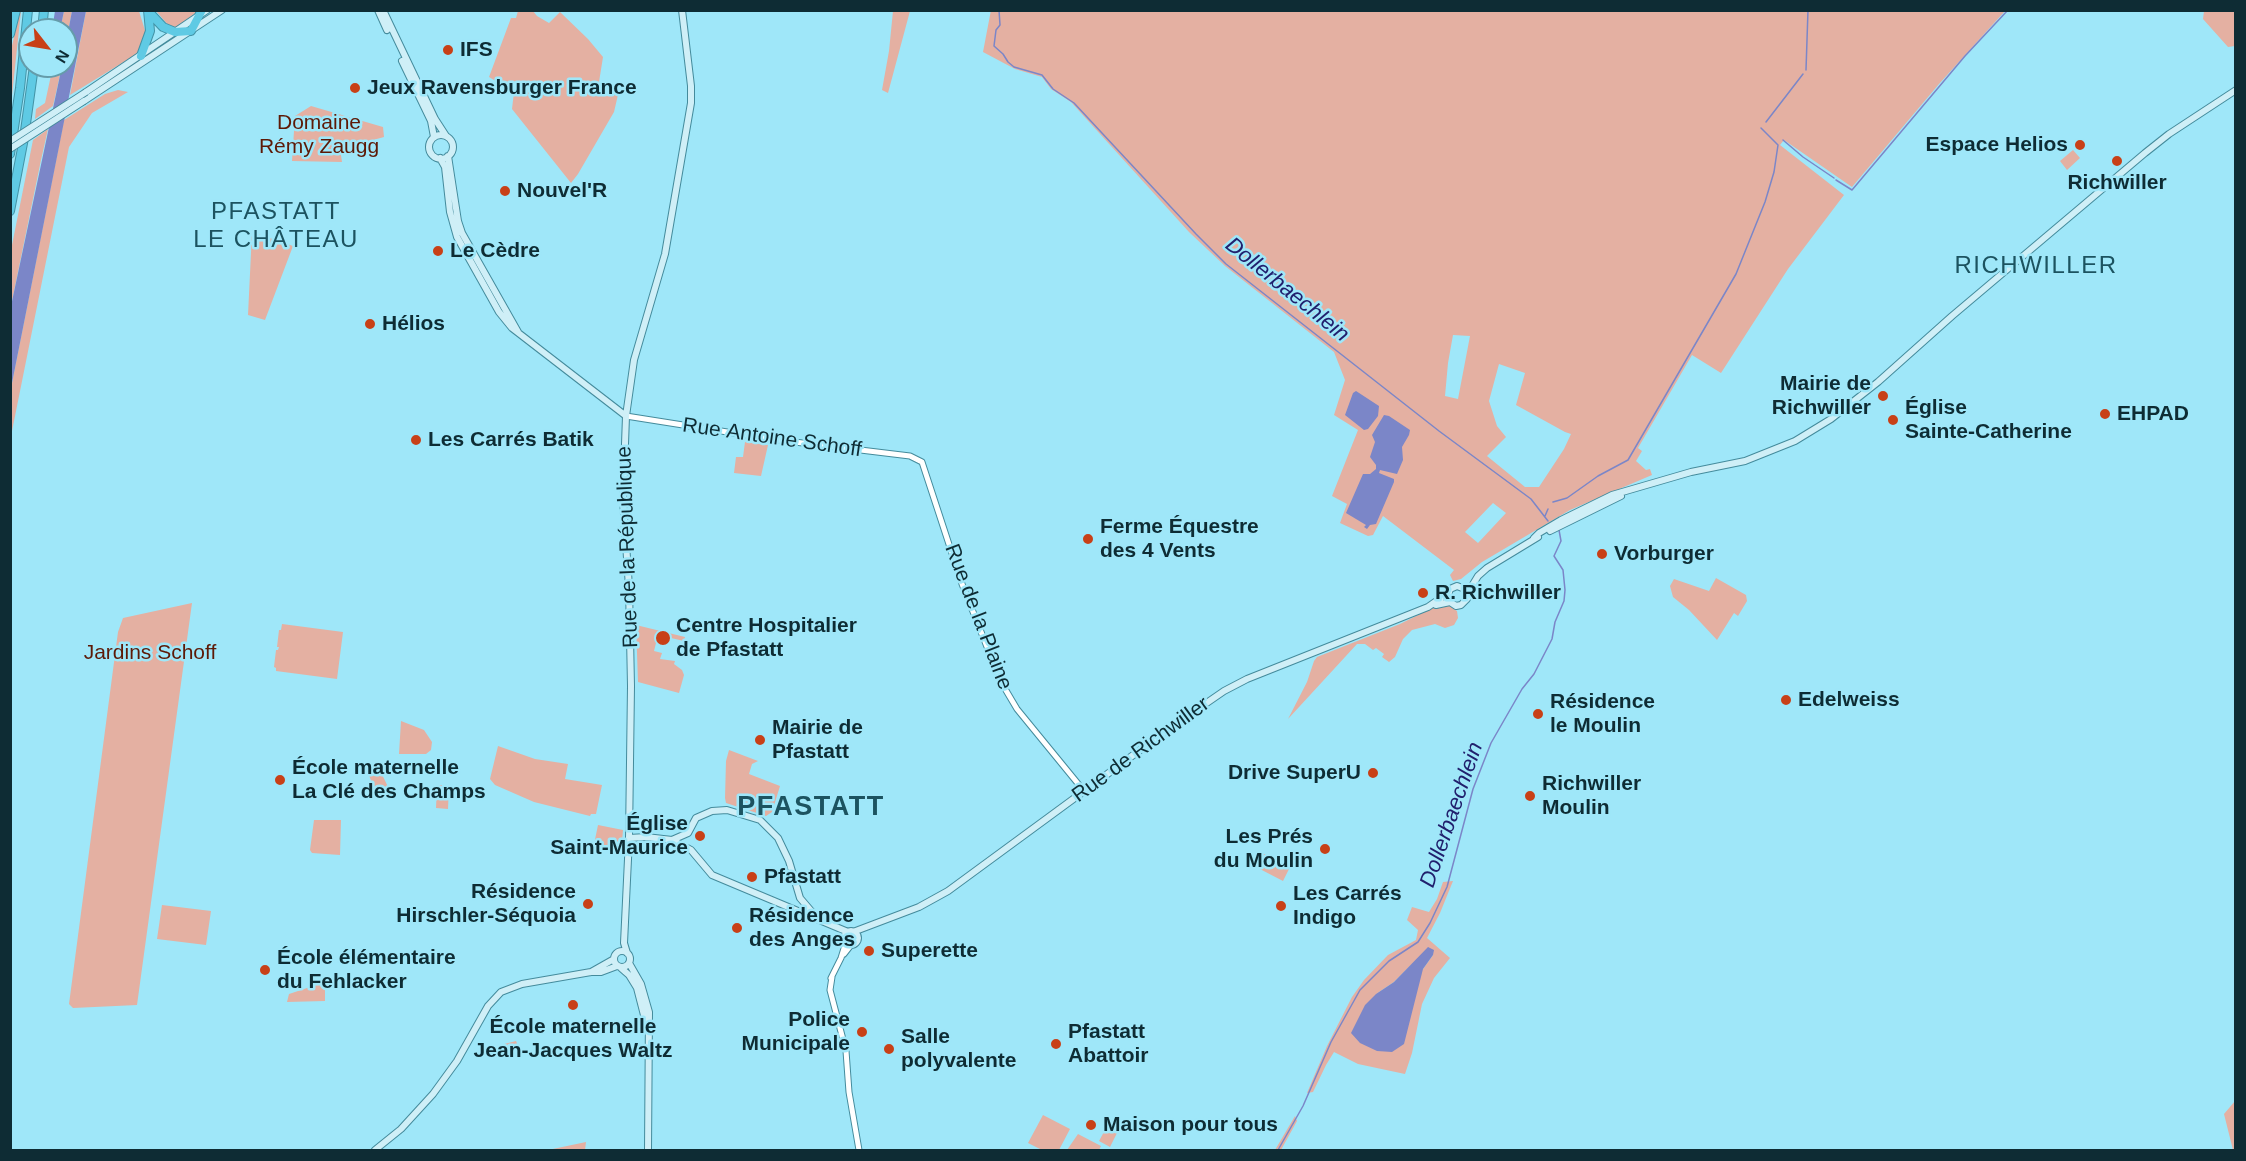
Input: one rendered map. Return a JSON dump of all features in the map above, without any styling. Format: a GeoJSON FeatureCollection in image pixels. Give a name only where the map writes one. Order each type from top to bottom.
{"type":"FeatureCollection","features":[{"type":"Feature","properties":{"kind":"highway"},"geometry":{"type":"LineString","coordinates":[[10,34],[15,10]]}},
{"type":"Feature","properties":{"kind":"highway"},"geometry":{"type":"LineString","coordinates":[[10,154],[28,10]]}},
{"type":"Feature","properties":{"kind":"highway"},"geometry":{"type":"LineString","coordinates":[[148,11],[163,27],[175,32],[191,31],[204,12]]}},
{"type":"Feature","properties":{"kind":"highway"},"geometry":{"type":"LineString","coordinates":[[141,56],[150,31],[148,11]]}},
{"type":"Feature","properties":{"kind":"highway"},"geometry":{"type":"LineString","coordinates":[[10,211],[32,78]]}},
{"type":"Feature","properties":{"kind":"main road"},"geometry":{"type":"LineString","coordinates":[[10,149],[222,10]]}},
{"type":"Feature","properties":{"kind":"main road","name":"Rue de la République"},"geometry":{"type":"LineString","coordinates":[[627,953],[624,943],[629,838],[631,645],[622,500],[626,416],[634,360],[668,240],[688,122],[691,86],[682,10]]}},
{"type":"Feature","properties":{"kind":"main road"},"geometry":{"type":"LineString","coordinates":[[10,141],[204,12]]}},
{"type":"Feature","properties":{"kind":"main road"},"geometry":{"type":"LineString","coordinates":[[381,12],[435,118],[453,144],[452,152],[440,158]]}},
{"type":"Feature","properties":{"kind":"main road"},"geometry":{"type":"LineString","coordinates":[[381,12],[434,129],[430,150],[446,167],[450,212],[457,237],[499,312],[512,328],[626,416]]}},
{"type":"Feature","properties":{"kind":"main road"},"geometry":{"type":"LineString","coordinates":[[1478,576],[1467,594],[1467,599],[1461,605],[1456,606],[1450,602],[1448,593],[1452,587],[1460,586],[1478,576],[1493,563],[1534,538],[1539,532],[1574,513],[1612,495],[1640,486],[1691,471],[1745,460],[1795,441],[1831,419],[1878,382],[1952,316],[2145,153],[2169,134],[2235,90]]}},
{"type":"Feature","properties":{"kind":"main road"},"geometry":{"type":"LineString","coordinates":[[434,137],[446,136]]}},
{"type":"Feature","properties":{"kind":"main road"},"geometry":{"type":"LineString","coordinates":[[448,156],[462,233],[519,332]]}},
{"type":"Feature","properties":{"kind":"main road"},"geometry":{"type":"LineString","coordinates":[[1460,586],[1467,594]]}},
{"type":"Feature","properties":{"kind":"main road","name":"Rue de Richwiller"},"geometry":{"type":"LineString","coordinates":[[850,937],[872,925],[919,907],[948,891],[1224,691],[1428,606],[1448,593]]}},
{"type":"Feature","properties":{"kind":"main road","name":"Rue de Richwiller"},"geometry":{"type":"LineString","coordinates":[[1428,606],[1450,602]]}},
{"type":"Feature","properties":{"kind":"main road"},"geometry":{"type":"LineString","coordinates":[[672,840],[688,833],[696,818],[712,811],[727,810],[760,820],[778,838],[789,861],[800,898],[818,920]]}},
{"type":"Feature","properties":{"kind":"main road"},"geometry":{"type":"LineString","coordinates":[[629,828],[646,837]]}},
{"type":"Feature","properties":{"kind":"main road"},"geometry":{"type":"LineString","coordinates":[[629,838],[672,840],[691,850],[712,875],[818,920],[850,937]]}},
{"type":"Feature","properties":{"kind":"main road"},"geometry":{"type":"LineString","coordinates":[[591,972],[614,958],[624,943]]}},
{"type":"Feature","properties":{"kind":"main road"},"geometry":{"type":"LineString","coordinates":[[618,952],[627,953],[630,958],[629,963],[645,993],[649,1012],[648,1150]]}},
{"type":"Feature","properties":{"kind":"main road"},"geometry":{"type":"LineString","coordinates":[[614,958],[637,988],[648,1029]]}},
{"type":"Feature","properties":{"kind":"main road"},"geometry":{"type":"LineString","coordinates":[[375,1150],[401,1129],[433,1094],[457,1061],[488,1006],[501,993],[522,984],[601,972],[629,963]]}},
{"type":"Feature","properties":{"kind":"street","name":"Rue Antoine Schoff"},"geometry":{"type":"LineString","coordinates":[[626,416],[919,459]]}},
{"type":"Feature","properties":{"kind":"street","name":"Rue de la Plaine"},"geometry":{"type":"LineString","coordinates":[[919,459],[924,465],[962,584],[1000,682],[1017,709],[1084,791]]}},
{"type":"Feature","properties":{"kind":"street"},"geometry":{"type":"LineString","coordinates":[[850,937],[832,977],[829,992],[845,1051],[859,1150]]}},
{"type":"Feature","properties":{"kind":"green space"},"geometry":{"type":"Polygon","coordinates":[[[991,10],[2005,11],[1939,84],[1852,187],[1784,140],[1780,145],[1844,195],[1788,269],[1721,373],[1692,355],[1638,448],[1642,451],[1636,461],[1646,470],[1650,469],[1652,475],[1570,510],[1482,562],[1461,579],[1453,581],[1450,575],[1454,570],[1383,516],[1373,535],[1368,536],[1340,523],[1347,504],[1332,496],[1358,430],[1334,415],[1345,380],[1334,352],[1225,266],[1189,232],[1071,102],[1051,89],[1042,77],[1015,69],[983,52],[991,10]],[[1453,335],[1445,396],[1458,399],[1470,336],[1453,335]],[[1499,364],[1489,401],[1497,426],[1506,437],[1487,456],[1525,487],[1539,487],[1571,434],[1516,405],[1525,373],[1499,364]],[[1493,503],[1465,532],[1478,543],[1506,513],[1493,503]]]}},
{"type":"Feature","properties":{"kind":"green space"},"geometry":{"type":"Polygon","coordinates":[[[64,11],[72,11],[71,18],[63,18],[64,11]]]}},
{"type":"Feature","properties":{"kind":"green space"},"geometry":{"type":"Polygon","coordinates":[[[86,11],[139,11],[147,37],[140,52],[70,95],[73,78],[78,78],[78,53],[86,11]]]}},
{"type":"Feature","properties":{"kind":"green space"},"geometry":{"type":"Polygon","coordinates":[[[156,11],[198,11],[176,28],[168,25],[156,11]]]}},
{"type":"Feature","properties":{"kind":"green space"},"geometry":{"type":"Polygon","coordinates":[[[518,11],[533,11],[549,23],[560,12],[603,57],[599,82],[620,86],[614,112],[571,183],[512,109],[514,92],[489,77],[511,18],[516,18],[518,11]]]}},
{"type":"Feature","properties":{"kind":"green space"},"geometry":{"type":"Polygon","coordinates":[[[893,11],[910,11],[888,93],[882,90],[893,11]]]}},
{"type":"Feature","properties":{"kind":"green space"},"geometry":{"type":"Polygon","coordinates":[[[2204,11],[2235,11],[2235,46],[2228,47],[2203,19],[2204,11]]]}},
{"type":"Feature","properties":{"kind":"green space"},"geometry":{"type":"Polygon","coordinates":[[[18,20],[11,105],[11,50],[18,20]]]}},
{"type":"Feature","properties":{"kind":"green space"},"geometry":{"type":"Polygon","coordinates":[[[50,78],[59,78],[53,106],[35,119],[36,109],[45,103],[50,78]]]}},
{"type":"Feature","properties":{"kind":"green space"},"geometry":{"type":"Polygon","coordinates":[[[118,90],[128,92],[92,113],[69,147],[11,436],[11,388],[64,120],[105,94],[118,90]]]}},
{"type":"Feature","properties":{"kind":"green space","name":"Domaine Rémy Zaugg"},"geometry":{"type":"Polygon","coordinates":[[[311,106],[383,127],[384,137],[340,149],[342,162],[292,161],[295,116],[311,106]]]}},
{"type":"Feature","properties":{"kind":"green space"},"geometry":{"type":"Polygon","coordinates":[[[48,129],[11,306],[11,250],[33,140],[48,129]]]}},
{"type":"Feature","properties":{"kind":"green space"},"geometry":{"type":"Polygon","coordinates":[[[2073,150],[2080,158],[2067,170],[2060,161],[2073,150]]]}},
{"type":"Feature","properties":{"kind":"green space"},"geometry":{"type":"Polygon","coordinates":[[[252,232],[293,246],[265,320],[248,315],[252,232]]]}},
{"type":"Feature","properties":{"kind":"green space"},"geometry":{"type":"Polygon","coordinates":[[[745,442],[768,445],[761,476],[734,473],[736,457],[743,457],[745,442]]]}},
{"type":"Feature","properties":{"kind":"green space"},"geometry":{"type":"Polygon","coordinates":[[[1716,578],[1746,595],[1747,601],[1738,616],[1734,613],[1717,640],[1689,610],[1673,597],[1670,586],[1674,579],[1709,591],[1716,578]]]}},
{"type":"Feature","properties":{"kind":"green space","name":"Jardins Schoff"},"geometry":{"type":"Polygon","coordinates":[[[192,603],[137,1005],[73,1008],[69,1004],[118,632],[123,618],[192,603]]]}},
{"type":"Feature","properties":{"kind":"green space"},"geometry":{"type":"Polygon","coordinates":[[[1448,605],[1457,611],[1458,618],[1454,625],[1445,628],[1435,624],[1412,630],[1403,639],[1395,657],[1389,662],[1376,648],[1373,650],[1365,644],[1357,644],[1288,719],[1317,657],[1400,624],[1432,608],[1448,605]]]}},
{"type":"Feature","properties":{"kind":"green space"},"geometry":{"type":"Polygon","coordinates":[[[282,624],[343,632],[337,679],[276,671],[274,667],[276,650],[279,647],[277,647],[279,630],[282,624]]]}},
{"type":"Feature","properties":{"kind":"green space"},"geometry":{"type":"Polygon","coordinates":[[[636,625],[685,637],[684,641],[658,635],[654,651],[662,653],[660,659],[675,661],[674,664],[682,670],[684,675],[679,693],[638,682],[636,625]]]}},
{"type":"Feature","properties":{"kind":"green space"},"geometry":{"type":"Polygon","coordinates":[[[401,721],[424,730],[432,742],[431,750],[426,754],[399,754],[401,721]]]}},
{"type":"Feature","properties":{"kind":"green space"},"geometry":{"type":"Polygon","coordinates":[[[498,746],[535,759],[568,764],[565,779],[602,785],[596,814],[590,816],[534,802],[495,785],[490,779],[498,746]]]}},
{"type":"Feature","properties":{"kind":"green space"},"geometry":{"type":"Polygon","coordinates":[[[729,750],[758,761],[752,764],[749,774],[780,786],[772,812],[766,816],[726,803],[726,761],[729,750]]]}},
{"type":"Feature","properties":{"kind":"green space"},"geometry":{"type":"Polygon","coordinates":[[[378,766],[389,789],[377,794],[367,771],[378,766]]]}},
{"type":"Feature","properties":{"kind":"green space"},"geometry":{"type":"Polygon","coordinates":[[[437,785],[449,785],[448,809],[436,808],[437,785]]]}},
{"type":"Feature","properties":{"kind":"green space"},"geometry":{"type":"Polygon","coordinates":[[[314,820],[341,820],[340,855],[312,853],[310,850],[314,820]]]}},
{"type":"Feature","properties":{"kind":"green space"},"geometry":{"type":"Polygon","coordinates":[[[598,825],[623,830],[621,854],[593,849],[598,825]]]}},
{"type":"Feature","properties":{"kind":"green space"},"geometry":{"type":"Polygon","coordinates":[[[1260,852],[1290,867],[1283,881],[1256,867],[1258,864],[1255,862],[1260,852]]]}},
{"type":"Feature","properties":{"kind":"green space"},"geometry":{"type":"Polygon","coordinates":[[[1453,881],[1427,938],[1450,958],[1434,978],[1422,1004],[1412,1053],[1405,1074],[1358,1064],[1334,1052],[1313,1092],[1307,1093],[1327,1046],[1352,997],[1364,980],[1388,955],[1416,940],[1418,930],[1407,920],[1412,907],[1429,912],[1443,882],[1453,881]],[[1433,955],[1411,965],[1394,982],[1376,994],[1423,969],[1433,955]]]}},
{"type":"Feature","properties":{"kind":"green space"},"geometry":{"type":"Polygon","coordinates":[[[162,905],[211,911],[206,945],[157,939],[162,905]]]}},
{"type":"Feature","properties":{"kind":"green space"},"geometry":{"type":"Polygon","coordinates":[[[325,982],[325,1001],[287,1002],[289,994],[325,982]]]}},
{"type":"Feature","properties":{"kind":"green space"},"geometry":{"type":"Polygon","coordinates":[[[516,1041],[520,1051],[492,1059],[489,1048],[516,1041]]]}},
{"type":"Feature","properties":{"kind":"green space"},"geometry":{"type":"Polygon","coordinates":[[[2235,1101],[2235,1150],[2233,1150],[2224,1114],[2235,1101]]]}},
{"type":"Feature","properties":{"kind":"green space"},"geometry":{"type":"Polygon","coordinates":[[[1043,1115],[1070,1129],[1059,1150],[1042,1150],[1028,1143],[1043,1115]]]}},
{"type":"Feature","properties":{"kind":"green space"},"geometry":{"type":"Polygon","coordinates":[[[1295,1116],[1297,1121],[1281,1150],[1275,1150],[1295,1116]]]}},
{"type":"Feature","properties":{"kind":"green space"},"geometry":{"type":"Polygon","coordinates":[[[1111,1119],[1121,1125],[1110,1147],[1099,1141],[1111,1119]]]}},
{"type":"Feature","properties":{"kind":"green space"},"geometry":{"type":"Polygon","coordinates":[[[1078,1134],[1101,1146],[1099,1150],[1067,1150],[1078,1134]]]}},
{"type":"Feature","properties":{"kind":"green space"},"geometry":{"type":"Polygon","coordinates":[[[586,1142],[585,1150],[548,1150],[586,1142]]]}},
{"type":"Feature","properties":{"kind":"water"},"geometry":{"type":"Polygon","coordinates":[[[55,11],[64,11],[63,18],[54,18],[55,11]]]}},
{"type":"Feature","properties":{"kind":"water"},"geometry":{"type":"Polygon","coordinates":[[[72,11],[86,11],[78,51],[78,18],[71,18],[72,11]]]}},
{"type":"Feature","properties":{"kind":"water"},"geometry":{"type":"Polygon","coordinates":[[[59,78],[73,78],[11,388],[11,306],[59,78]]]}},
{"type":"Feature","properties":{"kind":"water"},"geometry":{"type":"Polygon","coordinates":[[[1356,391],[1379,406],[1378,416],[1368,429],[1364,430],[1345,415],[1353,393],[1356,391]]]}},
{"type":"Feature","properties":{"kind":"water"},"geometry":{"type":"Polygon","coordinates":[[[1384,415],[1410,430],[1402,447],[1403,460],[1397,474],[1380,470],[1379,473],[1394,479],[1394,482],[1376,524],[1370,525],[1367,529],[1364,527],[1366,525],[1346,513],[1363,474],[1370,474],[1376,469],[1370,457],[1375,442],[1372,435],[1384,415]]]}},
{"type":"Feature","properties":{"kind":"water"},"geometry":{"type":"Polygon","coordinates":[[[1428,947],[1434,950],[1433,955],[1423,969],[1404,1044],[1392,1052],[1377,1051],[1360,1043],[1351,1033],[1365,1005],[1394,982],[1428,947]]]}},
{"type":"Feature","properties":{"kind":"waterway","name":"Dollerbaechlein"},"geometry":{"type":"LineString","coordinates":[[999,10],[1000,25],[996,30],[994,46],[1008,62],[1014,67],[1042,75],[1053,89],[1074,103],[1226,264],[1439,431],[1531,499],[1548,521]]}},
{"type":"Feature","properties":{"kind":"waterway"},"geometry":{"type":"LineString","coordinates":[[1806,70],[1808,10]]}},
{"type":"Feature","properties":{"kind":"waterway"},"geometry":{"type":"LineString","coordinates":[[1836,180],[1852,190],[1965,56],[2008,10]]}},
{"type":"Feature","properties":{"kind":"waterway"},"geometry":{"type":"LineString","coordinates":[[1766,122],[1803,74]]}},
{"type":"Feature","properties":{"kind":"waterway"},"geometry":{"type":"LineString","coordinates":[[1553,502],[1567,498],[1598,476],[1628,460],[1736,274],[1765,202],[1774,172],[1778,145],[1761,128]]}},
{"type":"Feature","properties":{"kind":"waterway"},"geometry":{"type":"LineString","coordinates":[[1783,140],[1834,178]]}},
{"type":"Feature","properties":{"kind":"waterway","name":"Dollerbaechlein"},"geometry":{"type":"LineString","coordinates":[[1545,516],[1548,509]]}},
{"type":"Feature","properties":{"kind":"waterway","name":"Dollerbaechlein"},"geometry":{"type":"LineString","coordinates":[[1278,1150],[1303,1106],[1331,1042],[1360,990],[1389,961],[1418,942],[1447,887],[1473,789],[1491,743],[1522,689],[1534,674],[1552,639],[1555,622],[1564,601],[1563,570],[1554,556],[1561,541],[1559,530]]}},
{"type":"Feature","properties":{"kind":"place","name":"IFS"},"geometry":{"type":"Point","coordinates":[448,50]}},
{"type":"Feature","properties":{"kind":"place","name":"Jeux Ravensburger France"},"geometry":{"type":"Point","coordinates":[355,88]}},
{"type":"Feature","properties":{"kind":"place","name":"Espace Helios"},"geometry":{"type":"Point","coordinates":[2080,145]}},
{"type":"Feature","properties":{"kind":"place","name":"Richwiller"},"geometry":{"type":"Point","coordinates":[2117,161]}},
{"type":"Feature","properties":{"kind":"place","name":"Nouvel'R"},"geometry":{"type":"Point","coordinates":[505,191]}},
{"type":"Feature","properties":{"kind":"place","name":"Le Cèdre"},"geometry":{"type":"Point","coordinates":[438,251]}},
{"type":"Feature","properties":{"kind":"place","name":"Hélios"},"geometry":{"type":"Point","coordinates":[370,324]}},
{"type":"Feature","properties":{"kind":"place","name":"Mairie de Richwiller"},"geometry":{"type":"Point","coordinates":[1883,396]}},
{"type":"Feature","properties":{"kind":"place","name":"EHPAD"},"geometry":{"type":"Point","coordinates":[2105,414]}},
{"type":"Feature","properties":{"kind":"place","name":"Église Sainte-Catherine"},"geometry":{"type":"Point","coordinates":[1893,420]}},
{"type":"Feature","properties":{"kind":"place","name":"Les Carrés Batik"},"geometry":{"type":"Point","coordinates":[416,440]}},
{"type":"Feature","properties":{"kind":"place","name":"Ferme Équestre des 4 Vents"},"geometry":{"type":"Point","coordinates":[1088,539]}},
{"type":"Feature","properties":{"kind":"place","name":"Vorburger"},"geometry":{"type":"Point","coordinates":[1602,554]}},
{"type":"Feature","properties":{"kind":"place","name":"R. Richwiller"},"geometry":{"type":"Point","coordinates":[1423,593]}},
{"type":"Feature","properties":{"kind":"place","name":"Centre Hospitalier de Pfastatt"},"geometry":{"type":"Point","coordinates":[663,638]}},
{"type":"Feature","properties":{"kind":"place","name":"Edelweiss"},"geometry":{"type":"Point","coordinates":[1786,700]}},
{"type":"Feature","properties":{"kind":"place","name":"Résidence le Moulin"},"geometry":{"type":"Point","coordinates":[1538,714]}},
{"type":"Feature","properties":{"kind":"place","name":"Mairie de Pfastatt"},"geometry":{"type":"Point","coordinates":[760,740]}},
{"type":"Feature","properties":{"kind":"place","name":"Drive SuperU"},"geometry":{"type":"Point","coordinates":[1373,773]}},
{"type":"Feature","properties":{"kind":"place","name":"École maternelle La Clé des Champs"},"geometry":{"type":"Point","coordinates":[280,780]}},
{"type":"Feature","properties":{"kind":"place","name":"Richwiller Moulin"},"geometry":{"type":"Point","coordinates":[1530,796]}},
{"type":"Feature","properties":{"kind":"place","name":"Église Saint-Maurice"},"geometry":{"type":"Point","coordinates":[700,836]}},
{"type":"Feature","properties":{"kind":"place","name":"Les Prés du Moulin"},"geometry":{"type":"Point","coordinates":[1325,849]}},
{"type":"Feature","properties":{"kind":"place","name":"Pfastatt"},"geometry":{"type":"Point","coordinates":[752,877]}},
{"type":"Feature","properties":{"kind":"place","name":"Résidence Hirschler-Séquoia"},"geometry":{"type":"Point","coordinates":[588,904]}},
{"type":"Feature","properties":{"kind":"place","name":"Les Carrés Indigo"},"geometry":{"type":"Point","coordinates":[1281,906]}},
{"type":"Feature","properties":{"kind":"place","name":"Résidence des Anges"},"geometry":{"type":"Point","coordinates":[737,928]}},
{"type":"Feature","properties":{"kind":"place","name":"Superette"},"geometry":{"type":"Point","coordinates":[869,951]}},
{"type":"Feature","properties":{"kind":"place","name":"École élémentaire du Fehlacker"},"geometry":{"type":"Point","coordinates":[265,970]}},
{"type":"Feature","properties":{"kind":"place","name":"École maternelle Jean-Jacques Waltz"},"geometry":{"type":"Point","coordinates":[573,1005]}},
{"type":"Feature","properties":{"kind":"place","name":"Police Municipale"},"geometry":{"type":"Point","coordinates":[862,1032]}},
{"type":"Feature","properties":{"kind":"place","name":"Pfastatt Abattoir"},"geometry":{"type":"Point","coordinates":[1056,1044]}},
{"type":"Feature","properties":{"kind":"place","name":"Salle polyvalente"},"geometry":{"type":"Point","coordinates":[889,1049]}},
{"type":"Feature","properties":{"kind":"place","name":"Maison pour tous"},"geometry":{"type":"Point","coordinates":[1091,1125]}},
{"type":"Feature","properties":{"kind":"district","name":"PFASTATT LE CHÂTEAU"},"geometry":{"type":"Point","coordinates":[276,226]}},
{"type":"Feature","properties":{"kind":"district","name":"RICHWILLER"},"geometry":{"type":"Point","coordinates":[2036,266]}},
{"type":"Feature","properties":{"kind":"district","name":"PFASTATT"},"geometry":{"type":"Point","coordinates":[811,808]}}]}
